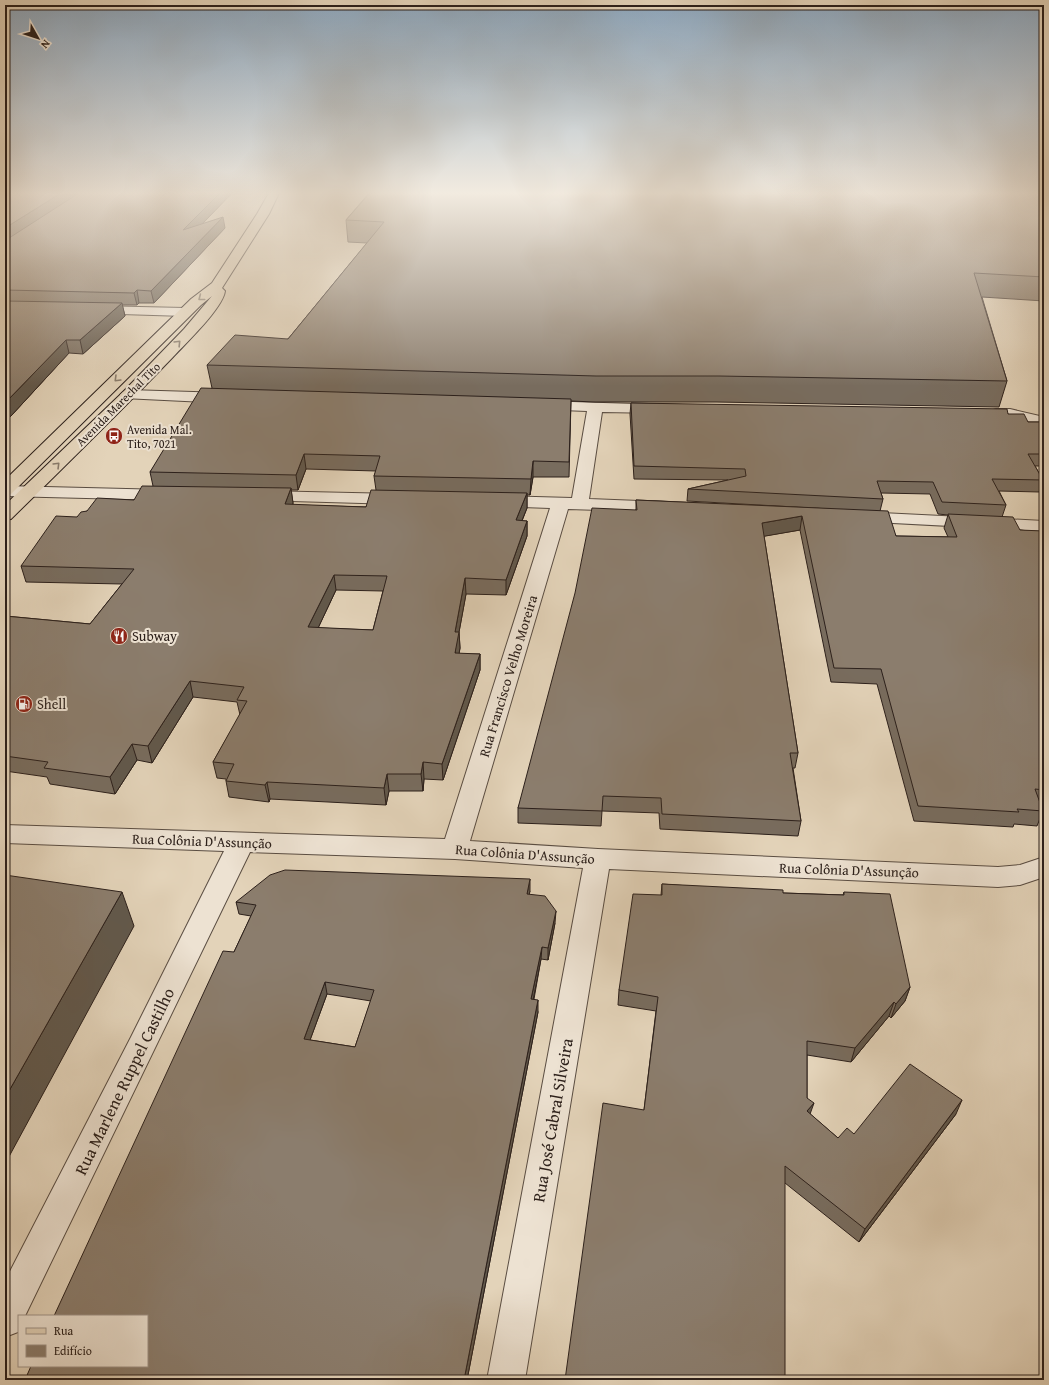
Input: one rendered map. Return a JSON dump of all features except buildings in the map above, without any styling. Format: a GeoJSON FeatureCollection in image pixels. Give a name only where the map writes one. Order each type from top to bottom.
{"type":"FeatureCollection","features":[{"type":"Feature","properties":{"kind":"main road","name":"Avenida Marechal Tito"},"geometry":{"type":"LineString","coordinates":[[5,490],[185,312],[217,286],[235,258]]}},
{"type":"Feature","properties":{"kind":"main road","name":"Avenida Marechal Tito"},"geometry":{"type":"LineString","coordinates":[[5,515],[128,395],[210,310],[218,298],[217,286]]}},
{"type":"Feature","properties":{"kind":"main road"},"geometry":{"type":"LineString","coordinates":[[135,362],[159,363]]}},
{"type":"Feature","properties":{"kind":"street"},"geometry":{"type":"LineString","coordinates":[[83,310],[185,312]]}},
{"type":"Feature","properties":{"kind":"street"},"geometry":{"type":"LineString","coordinates":[[128,395],[238,398]]}},
{"type":"Feature","properties":{"kind":"street"},"geometry":{"type":"LineString","coordinates":[[524,406],[678,408]]}},
{"type":"Feature","properties":{"kind":"street","name":"Rua Francisco Velho Moreira"},"geometry":{"type":"LineString","coordinates":[[455,849],[570,502],[595,408]]}},
{"type":"Feature","properties":{"kind":"street"},"geometry":{"type":"LineString","coordinates":[[979,414],[1010,414],[1044,422]]}},
{"type":"Feature","properties":{"kind":"street"},"geometry":{"type":"LineString","coordinates":[[5,490],[29,492],[180,495]]}},
{"type":"Feature","properties":{"kind":"street"},"geometry":{"type":"LineString","coordinates":[[243,496],[410,499]]}},
{"type":"Feature","properties":{"kind":"street"},"geometry":{"type":"LineString","coordinates":[[481,501],[570,502],[682,508]]}},
{"type":"Feature","properties":{"kind":"street"},"geometry":{"type":"LineString","coordinates":[[846,517],[1044,526]]}},
{"type":"Feature","properties":{"kind":"street","name":"Rua Colônia D'Assunção"},"geometry":{"type":"LineString","coordinates":[[5,834],[455,849],[598,859],[998,877],[1020,875],[1044,868]]}},
{"type":"Feature","properties":{"kind":"street","name":"Rua Marlene Ruppel Castilho"},"geometry":{"type":"LineString","coordinates":[[5,1319],[142,1046],[241,842]]}},
{"type":"Feature","properties":{"kind":"street","name":"Rua José Cabral Silveira"},"geometry":{"type":"LineString","coordinates":[[506,1380],[598,859]]}},
{"type":"Feature","properties":{"kind":"place","name":"Avenida Mal. Tito, 7021"},"geometry":{"type":"Point","coordinates":[114,436]}},
{"type":"Feature","properties":{"kind":"place","name":"Subway"},"geometry":{"type":"Point","coordinates":[119,636]}},
{"type":"Feature","properties":{"kind":"place","name":"Shell"},"geometry":{"type":"Point","coordinates":[24,704]}}]}
